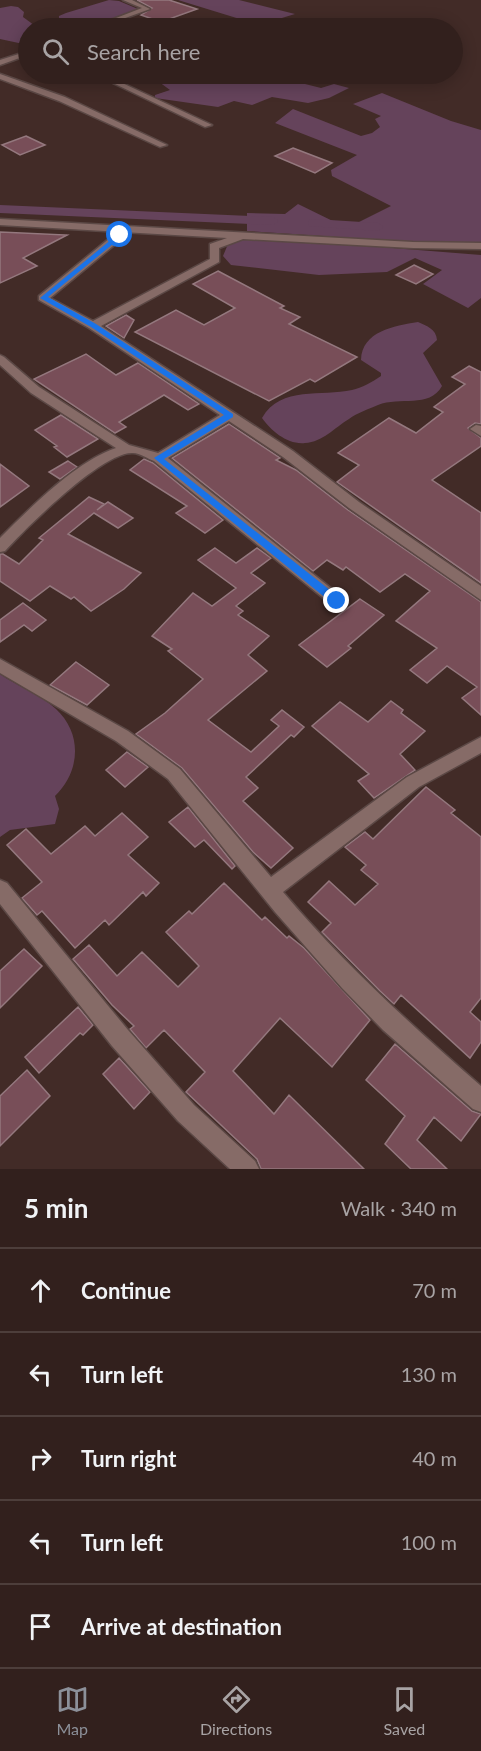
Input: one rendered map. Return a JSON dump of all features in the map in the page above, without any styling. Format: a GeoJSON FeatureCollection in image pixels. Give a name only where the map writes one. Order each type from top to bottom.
{"type":"FeatureCollection","features":[{"type":"Feature","properties":{"kind":"street"},"geometry":{"type":"LineString","coordinates":[[121,18],[147,9],[126,0]]}},
{"type":"Feature","properties":{"kind":"street"},"geometry":{"type":"LineString","coordinates":[[0,63],[18,57]]}},
{"type":"Feature","properties":{"kind":"street"},"geometry":{"type":"LineString","coordinates":[[0,76],[18,83]]}},
{"type":"Feature","properties":{"kind":"street"},"geometry":{"type":"LineString","coordinates":[[22,84],[62,99],[164,145]]}},
{"type":"Feature","properties":{"kind":"street"},"geometry":{"type":"LineString","coordinates":[[120,84],[208,124]]}},
{"type":"Feature","properties":{"kind":"street"},"geometry":{"type":"LineString","coordinates":[[0,222],[413,245],[481,246]]}},
{"type":"Feature","properties":{"kind":"street"},"geometry":{"type":"LineString","coordinates":[[120,235],[43,298],[93,326],[230,415],[481,594]]}},
{"type":"Feature","properties":{"kind":"street"},"geometry":{"type":"LineString","coordinates":[[93,326],[216,260],[214,246],[243,235]]}},
{"type":"Feature","properties":{"kind":"street"},"geometry":{"type":"LineString","coordinates":[[0,359],[35,390],[126,449]]}},
{"type":"Feature","properties":{"kind":"street"},"geometry":{"type":"LineString","coordinates":[[159,458],[230,415]]}},
{"type":"Feature","properties":{"kind":"street"},"geometry":{"type":"LineString","coordinates":[[0,547],[5,532],[81,475],[117,452],[126,449],[137,450],[159,458],[337,601]]}},
{"type":"Feature","properties":{"kind":"street"},"geometry":{"type":"LineString","coordinates":[[0,666],[122,736],[174,774],[349,981],[391,1022],[481,1101]]}},
{"type":"Feature","properties":{"kind":"street"},"geometry":{"type":"LineString","coordinates":[[270,890],[413,782],[481,744]]}},
{"type":"Feature","properties":{"kind":"street"},"geometry":{"type":"LineString","coordinates":[[0,889],[120,1038],[186,1113],[247,1169]]}},
{"type":"Feature","properties":{"kind":"shaded area"},"geometry":{"type":"Polygon","coordinates":[[[109,0],[119,1],[138,9],[122,18],[59,18],[66,13],[109,0]]]}},
{"type":"Feature","properties":{"kind":"shaded area"},"geometry":{"type":"Polygon","coordinates":[[[178,0],[239,0],[295,14],[282,18],[236,18],[178,0]]]}},
{"type":"Feature","properties":{"kind":"shaded area"},"geometry":{"type":"Polygon","coordinates":[[[18,7],[24,12],[24,18],[18,18],[18,43],[0,39],[0,8],[18,7]]]}},
{"type":"Feature","properties":{"kind":"shaded area"},"geometry":{"type":"Polygon","coordinates":[[[162,84],[305,84],[321,88],[334,84],[349,88],[329,98],[308,103],[272,97],[252,105],[234,101],[218,107],[155,98],[155,95],[170,90],[162,84]]]}},
{"type":"Feature","properties":{"kind":"shaded area"},"geometry":{"type":"Polygon","coordinates":[[[382,93],[451,121],[481,130],[481,242],[415,242],[247,231],[247,213],[285,214],[298,204],[347,228],[391,206],[332,176],[331,170],[357,155],[275,123],[293,109],[361,136],[372,133],[380,127],[375,119],[381,116],[353,104],[382,93]]]}},
{"type":"Feature","properties":{"kind":"shaded area"},"geometry":{"type":"Polygon","coordinates":[[[243,236],[481,255],[481,298],[468,308],[423,284],[442,270],[415,258],[387,272],[319,275],[231,265],[223,256],[228,244],[243,236]]]}},
{"type":"Feature","properties":{"kind":"shaded area"},"geometry":{"type":"Polygon","coordinates":[[[418,322],[433,331],[437,340],[423,353],[442,386],[430,397],[378,405],[352,417],[323,437],[305,443],[286,439],[270,428],[262,418],[270,408],[291,396],[352,390],[381,376],[381,373],[361,360],[367,342],[373,336],[390,328],[418,322]]]}},
{"type":"Feature","properties":{"kind":"shaded area"},"geometry":{"type":"Polygon","coordinates":[[[0,674],[56,709],[71,730],[75,753],[70,776],[55,796],[59,809],[55,824],[10,830],[0,837],[0,674]]]}},
{"type":"Feature","properties":{"kind":"building"},"geometry":{"type":"Polygon","coordinates":[[[137,0],[169,0],[197,9],[172,18],[150,18],[141,15],[152,8],[137,0]]]}},
{"type":"Feature","properties":{"kind":"building"},"geometry":{"type":"Polygon","coordinates":[[[26,136],[45,145],[20,155],[2,145],[26,136]]]}},
{"type":"Feature","properties":{"kind":"building"},"geometry":{"type":"Polygon","coordinates":[[[293,148],[332,163],[315,173],[275,156],[293,148]]]}},
{"type":"Feature","properties":{"kind":"building"},"geometry":{"type":"Polygon","coordinates":[[[0,232],[67,235],[23,258],[37,266],[0,283],[0,232]]]}},
{"type":"Feature","properties":{"kind":"building"},"geometry":{"type":"Polygon","coordinates":[[[414,265],[433,274],[416,284],[396,275],[414,265]]]}},
{"type":"Feature","properties":{"kind":"building"},"geometry":{"type":"Polygon","coordinates":[[[218,271],[284,306],[280,308],[300,317],[289,324],[357,357],[315,382],[310,379],[269,401],[135,332],[176,310],[204,325],[235,308],[193,284],[218,271]]]}},
{"type":"Feature","properties":{"kind":"building"},"geometry":{"type":"Polygon","coordinates":[[[126,315],[134,320],[124,338],[106,326],[126,315]]]}},
{"type":"Feature","properties":{"kind":"building"},"geometry":{"type":"Polygon","coordinates":[[[86,354],[116,375],[138,363],[199,404],[188,410],[164,395],[119,422],[126,427],[115,433],[34,379],[86,354]]]}},
{"type":"Feature","properties":{"kind":"building"},"geometry":{"type":"Polygon","coordinates":[[[469,366],[481,372],[481,424],[475,423],[468,428],[481,438],[481,446],[432,480],[481,513],[481,583],[337,482],[359,465],[338,453],[389,418],[416,433],[443,412],[434,407],[465,384],[452,377],[469,366]]]}},
{"type":"Feature","properties":{"kind":"building"},"geometry":{"type":"Polygon","coordinates":[[[61,415],[98,439],[67,457],[54,447],[57,446],[35,430],[61,415]]]}},
{"type":"Feature","properties":{"kind":"building"},"geometry":{"type":"Polygon","coordinates":[[[229,424],[280,458],[276,460],[296,470],[348,510],[481,602],[481,715],[462,698],[477,687],[447,666],[427,683],[410,670],[437,648],[396,621],[430,591],[405,574],[380,592],[346,567],[343,570],[327,560],[313,571],[172,458],[229,424]]]}},
{"type":"Feature","properties":{"kind":"building"},"geometry":{"type":"Polygon","coordinates":[[[144,459],[153,463],[223,520],[205,533],[176,513],[187,506],[130,470],[144,459]]]}},
{"type":"Feature","properties":{"kind":"building"},"geometry":{"type":"Polygon","coordinates":[[[68,461],[77,467],[60,479],[49,472],[68,461]]]}},
{"type":"Feature","properties":{"kind":"building"},"geometry":{"type":"Polygon","coordinates":[[[0,464],[29,486],[0,507],[0,464]]]}},
{"type":"Feature","properties":{"kind":"building"},"geometry":{"type":"Polygon","coordinates":[[[89,497],[104,504],[97,510],[108,502],[133,518],[118,528],[94,513],[68,534],[141,573],[124,589],[91,611],[74,597],[71,599],[50,586],[30,601],[0,581],[0,554],[19,564],[43,540],[39,538],[89,497]]]}},
{"type":"Feature","properties":{"kind":"building"},"geometry":{"type":"Polygon","coordinates":[[[215,548],[236,563],[257,548],[271,558],[251,573],[265,583],[236,606],[243,611],[238,615],[269,636],[248,655],[267,671],[208,720],[251,752],[279,726],[271,720],[282,710],[304,727],[294,737],[291,735],[246,777],[258,788],[243,801],[293,848],[271,868],[253,852],[182,768],[136,734],[165,713],[203,679],[168,651],[172,649],[152,636],[193,593],[212,606],[236,588],[198,560],[215,548]]]}},
{"type":"Feature","properties":{"kind":"building"},"geometry":{"type":"Polygon","coordinates":[[[360,599],[384,615],[348,646],[351,648],[327,667],[299,645],[360,599]]]}},
{"type":"Feature","properties":{"kind":"building"},"geometry":{"type":"Polygon","coordinates":[[[23,603],[46,620],[32,631],[24,625],[0,642],[0,620],[23,603]]]}},
{"type":"Feature","properties":{"kind":"building"},"geometry":{"type":"Polygon","coordinates":[[[76,662],[109,685],[87,705],[50,685],[76,662]]]}},
{"type":"Feature","properties":{"kind":"building"},"geometry":{"type":"Polygon","coordinates":[[[391,701],[403,710],[401,713],[425,731],[400,754],[415,770],[374,798],[358,781],[369,774],[312,726],[340,702],[368,722],[391,701]]]}},
{"type":"Feature","properties":{"kind":"building"},"geometry":{"type":"Polygon","coordinates":[[[127,752],[148,767],[125,787],[106,770],[127,752]]]}},
{"type":"Feature","properties":{"kind":"building"},"geometry":{"type":"Polygon","coordinates":[[[426,787],[455,810],[451,813],[481,837],[481,998],[470,1012],[481,1022],[481,1042],[470,1058],[401,995],[394,1004],[380,991],[322,932],[331,923],[308,902],[329,881],[355,905],[378,884],[361,870],[366,865],[345,847],[365,832],[373,839],[426,787]]]}},
{"type":"Feature","properties":{"kind":"building"},"geometry":{"type":"Polygon","coordinates":[[[188,807],[235,866],[232,869],[204,840],[195,847],[169,822],[188,807]]]}},
{"type":"Feature","properties":{"kind":"building"},"geometry":{"type":"Polygon","coordinates":[[[122,813],[148,837],[128,855],[159,883],[146,896],[143,892],[109,925],[105,920],[75,948],[42,911],[37,915],[22,898],[42,882],[7,845],[26,829],[51,854],[85,826],[95,836],[122,813]]]}},
{"type":"Feature","properties":{"kind":"building"},"geometry":{"type":"Polygon","coordinates":[[[224,883],[262,920],[265,917],[287,938],[289,936],[304,948],[370,1020],[332,1067],[280,1018],[233,1071],[274,1114],[289,1095],[364,1169],[261,1169],[257,1159],[186,1092],[205,1072],[164,1030],[146,1048],[130,1029],[134,1026],[112,1005],[73,959],[89,945],[117,976],[142,952],[178,987],[199,966],[166,932],[189,911],[192,914],[224,883]]]}},
{"type":"Feature","properties":{"kind":"building"},"geometry":{"type":"Polygon","coordinates":[[[24,949],[42,966],[0,1008],[0,971],[24,949]]]}},
{"type":"Feature","properties":{"kind":"building"},"geometry":{"type":"Polygon","coordinates":[[[78,1007],[93,1025],[83,1035],[80,1033],[39,1073],[25,1057],[78,1007]]]}},
{"type":"Feature","properties":{"kind":"building"},"geometry":{"type":"Polygon","coordinates":[[[395,1044],[472,1111],[481,1114],[461,1141],[434,1117],[417,1140],[447,1169],[411,1169],[385,1144],[405,1116],[366,1080],[395,1044]]]}},
{"type":"Feature","properties":{"kind":"building"},"geometry":{"type":"Polygon","coordinates":[[[119,1058],[150,1092],[134,1109],[103,1074],[119,1058]]]}},
{"type":"Feature","properties":{"kind":"building"},"geometry":{"type":"Polygon","coordinates":[[[27,1070],[50,1096],[0,1146],[0,1096],[27,1070]]]}},
{"type":"Feature","properties":{"kind":"waterway"},"geometry":{"type":"LineString","coordinates":[[0,209],[273,221]]}},
{"type":"Feature","properties":{"kind":"waterway"},"geometry":{"type":"LineString","coordinates":[[314,223],[378,227]]}},
{"type":"Feature","properties":{"kind":"route"},"geometry":{"type":"LineString","coordinates":[[120,235],[43,298],[93,326],[230,415],[159,458],[337,601]]}}]}
